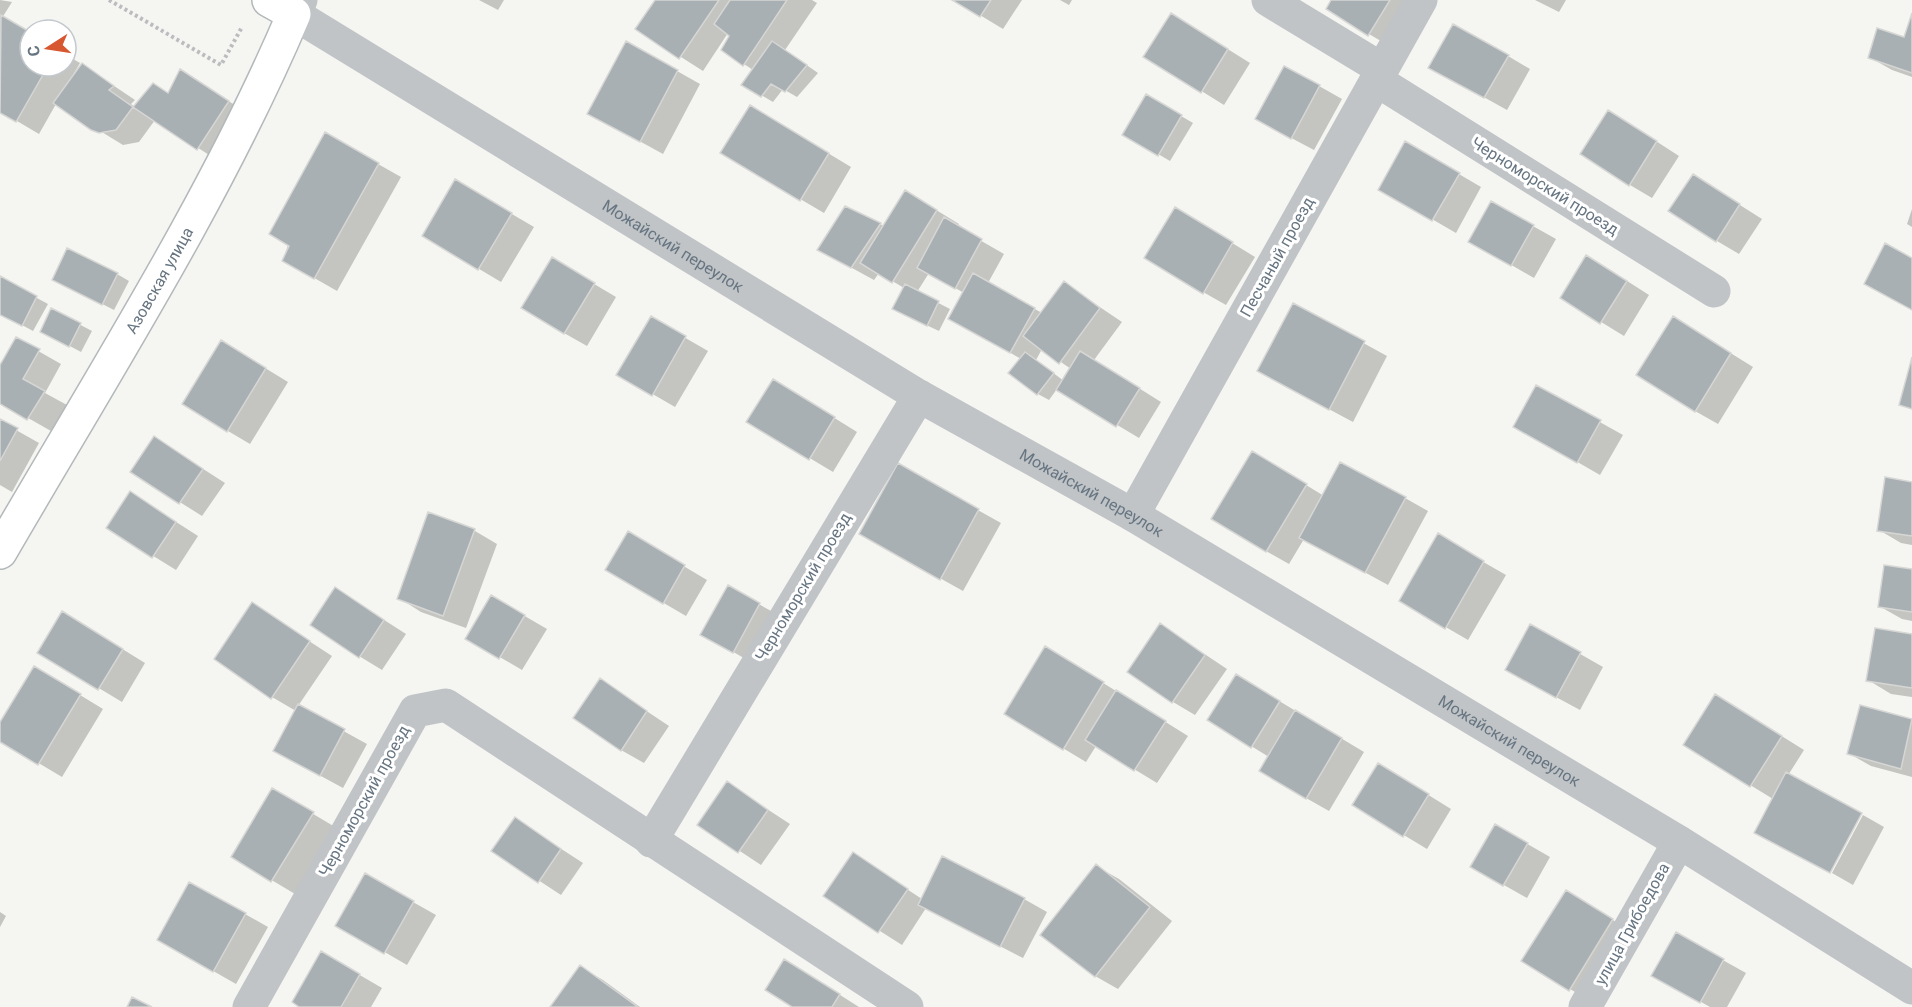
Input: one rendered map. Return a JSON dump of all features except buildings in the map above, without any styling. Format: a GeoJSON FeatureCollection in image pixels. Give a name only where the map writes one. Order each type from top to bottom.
{"type":"FeatureCollection","features":[{"type":"Feature","properties":{"kind":"street","name":"Черноморский проезд"},"geometry":{"type":"LineString","coordinates":[[1268,0],[1379,75],[1714,291]]}},
{"type":"Feature","properties":{"kind":"street","name":"Песчаный проезд"},"geometry":{"type":"LineString","coordinates":[[1133,515],[1421,0]]}},
{"type":"Feature","properties":{"kind":"street","name":"Можайский переулок"},"geometry":{"type":"LineString","coordinates":[[277,8],[919,396],[1133,515],[1679,842],[1912,988]]}},
{"type":"Feature","properties":{"kind":"street","name":"Азовская улица"},"geometry":{"type":"LineString","coordinates":[[0,552],[226,161],[260,92],[277,8]]}},
{"type":"Feature","properties":{"kind":"street","name":"Черноморский проезд"},"geometry":{"type":"LineString","coordinates":[[651,841],[919,396]]}},
{"type":"Feature","properties":{"kind":"street","name":"Черноморский проезд"},"geometry":{"type":"LineString","coordinates":[[249,1007],[415,711],[446,705],[907,1007]]}},
{"type":"Feature","properties":{"kind":"street","name":"улица Грибоедова"},"geometry":{"type":"LineString","coordinates":[[1586,1007],[1679,842]]}},
{"type":"Feature","properties":{"kind":"path"},"geometry":{"type":"LineString","coordinates":[[109,0],[221,65],[277,8]]}}]}
